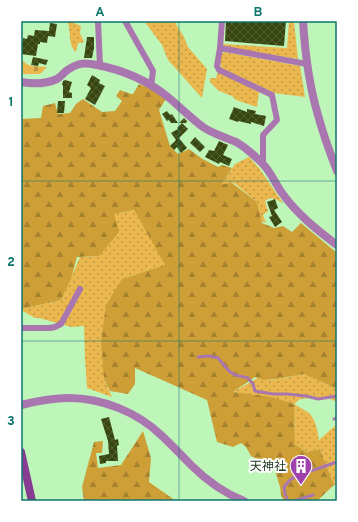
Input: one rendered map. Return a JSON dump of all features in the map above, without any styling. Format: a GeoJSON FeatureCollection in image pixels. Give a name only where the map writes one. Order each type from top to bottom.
{"type":"FeatureCollection","features":[{"type":"Feature","properties":{"kind":"main road"},"geometry":{"type":"LineString","coordinates":[[21,452],[32,501]]}},
{"type":"Feature","properties":{"kind":"street"},"geometry":{"type":"LineString","coordinates":[[98,21],[100,66]]}},
{"type":"Feature","properties":{"kind":"street"},"geometry":{"type":"LineString","coordinates":[[125,21],[153,71],[152,86]]}},
{"type":"Feature","properties":{"kind":"street"},"geometry":{"type":"LineString","coordinates":[[222,21],[217,66],[219,70],[272,95],[277,120],[263,136],[263,164]]}},
{"type":"Feature","properties":{"kind":"street"},"geometry":{"type":"LineString","coordinates":[[304,21],[307,64],[317,115],[337,171]]}},
{"type":"Feature","properties":{"kind":"street"},"geometry":{"type":"LineString","coordinates":[[220,48],[307,64]]}},
{"type":"Feature","properties":{"kind":"street"},"geometry":{"type":"LineString","coordinates":[[21,82],[48,82],[57,78],[76,65],[83,63],[125,73],[152,86],[168,97],[203,126],[237,143],[263,164],[270,172],[291,205],[314,227],[337,245]]}},
{"type":"Feature","properties":{"kind":"street"},"geometry":{"type":"LineString","coordinates":[[21,328],[50,328],[61,324],[80,289]]}},
{"type":"Feature","properties":{"kind":"street"},"geometry":{"type":"LineString","coordinates":[[21,405],[50,399],[71,398],[92,400],[116,407],[138,418],[156,430],[201,475],[225,492],[244,501]]}},
{"type":"Feature","properties":{"kind":"lane"},"geometry":{"type":"LineString","coordinates":[[198,357],[209,356],[218,358],[236,376],[248,378],[253,384],[255,391],[273,394],[306,396],[318,399],[337,396]]}},
{"type":"Feature","properties":{"kind":"lane"},"geometry":{"type":"LineString","coordinates":[[288,501],[284,487],[290,480],[296,476],[337,462]]}},
{"type":"Feature","properties":{"kind":"lane"},"geometry":{"type":"LineString","coordinates":[[294,501],[313,495]]}},
{"type":"Feature","properties":{"kind":"green space"},"geometry":{"type":"Polygon","coordinates":[[[67,21],[74,21],[74,23],[81,26],[80,33],[84,42],[78,43],[76,52],[73,49],[67,21]]]}},
{"type":"Feature","properties":{"kind":"green space"},"geometry":{"type":"Polygon","coordinates":[[[144,21],[174,21],[184,37],[188,47],[207,69],[202,98],[168,60],[162,45],[144,21]]]}},
{"type":"Feature","properties":{"kind":"green space"},"geometry":{"type":"Polygon","coordinates":[[[289,21],[294,21],[298,59],[224,47],[223,44],[287,48],[289,21]]]}},
{"type":"Feature","properties":{"kind":"green space"},"geometry":{"type":"Polygon","coordinates":[[[224,52],[300,66],[305,97],[274,93],[222,69],[220,63],[221,54],[224,52]]]}},
{"type":"Feature","properties":{"kind":"green space"},"geometry":{"type":"Polygon","coordinates":[[[21,58],[29,65],[47,67],[40,74],[21,73],[21,58]]]}},
{"type":"Feature","properties":{"kind":"green space"},"geometry":{"type":"Polygon","coordinates":[[[218,72],[259,92],[257,107],[236,100],[232,96],[219,91],[210,82],[210,78],[216,78],[218,72]]]}},
{"type":"Feature","properties":{"kind":"green space"},"geometry":{"type":"Polygon","coordinates":[[[139,84],[152,89],[166,99],[159,110],[170,146],[178,154],[189,149],[201,158],[218,167],[222,165],[232,168],[222,184],[232,183],[257,202],[262,223],[274,228],[283,226],[292,232],[301,223],[337,253],[337,389],[304,374],[264,380],[255,377],[233,392],[272,397],[294,404],[295,444],[306,452],[320,449],[334,485],[319,499],[314,501],[284,501],[274,467],[251,456],[246,447],[241,443],[233,447],[217,442],[207,400],[135,368],[135,384],[128,394],[110,391],[104,379],[101,341],[106,305],[122,279],[165,265],[134,210],[114,214],[119,232],[99,256],[77,257],[71,279],[61,300],[21,309],[21,119],[41,118],[43,106],[55,103],[58,114],[70,113],[76,104],[83,99],[102,112],[115,111],[122,101],[116,96],[120,90],[133,94],[139,84]]]}},
{"type":"Feature","properties":{"kind":"green space"},"geometry":{"type":"Polygon","coordinates":[[[249,157],[259,168],[283,203],[270,198],[265,201],[268,211],[263,215],[266,223],[261,221],[257,202],[234,183],[221,185],[235,164],[249,157]]]}},
{"type":"Feature","properties":{"kind":"green space"},"geometry":{"type":"Polygon","coordinates":[[[134,210],[166,265],[125,278],[104,379],[112,397],[87,388],[84,326],[71,327],[35,318],[21,309],[61,300],[80,257],[99,256],[114,214],[134,210]]]}},
{"type":"Feature","properties":{"kind":"green space"},"geometry":{"type":"Polygon","coordinates":[[[304,374],[337,389],[337,402],[326,397],[300,399],[294,404],[233,392],[258,378],[270,380],[304,374]]]}},
{"type":"Feature","properties":{"kind":"green space"},"geometry":{"type":"Polygon","coordinates":[[[294,404],[309,413],[316,426],[319,441],[337,424],[337,485],[334,485],[320,449],[306,452],[295,444],[294,404]]]}},
{"type":"Feature","properties":{"kind":"green space"},"geometry":{"type":"Polygon","coordinates":[[[143,431],[151,458],[149,482],[176,501],[84,501],[82,487],[94,442],[103,441],[102,453],[96,453],[98,468],[121,465],[143,431]]]}},
{"type":"Feature","properties":{"kind":"building"},"geometry":{"type":"Polygon","coordinates":[[[226,21],[286,21],[284,46],[225,41],[226,21]]]}},
{"type":"Feature","properties":{"kind":"building"},"geometry":{"type":"Polygon","coordinates":[[[50,23],[57,24],[55,37],[48,36],[47,43],[40,42],[40,44],[38,44],[36,56],[21,54],[21,43],[23,38],[27,39],[28,35],[34,36],[35,30],[49,31],[50,23]]]}},
{"type":"Feature","properties":{"kind":"building"},"geometry":{"type":"Polygon","coordinates":[[[87,37],[94,37],[92,58],[84,58],[87,37]]]}},
{"type":"Feature","properties":{"kind":"building"},"geometry":{"type":"Polygon","coordinates":[[[33,57],[48,60],[46,65],[39,63],[38,66],[31,65],[33,57]]]}},
{"type":"Feature","properties":{"kind":"building"},"geometry":{"type":"Polygon","coordinates":[[[92,75],[100,80],[99,83],[105,86],[95,105],[85,99],[91,88],[87,85],[92,75]]]}},
{"type":"Feature","properties":{"kind":"building"},"geometry":{"type":"Polygon","coordinates":[[[65,80],[72,82],[69,92],[72,93],[72,98],[63,98],[62,85],[63,81],[65,80]]]}},
{"type":"Feature","properties":{"kind":"building"},"geometry":{"type":"Polygon","coordinates":[[[58,101],[65,101],[64,113],[57,113],[58,101]]]}},
{"type":"Feature","properties":{"kind":"building"},"geometry":{"type":"Polygon","coordinates":[[[234,107],[247,112],[247,109],[256,111],[255,114],[266,116],[264,126],[251,122],[251,124],[229,119],[234,107]]]}},
{"type":"Feature","properties":{"kind":"building"},"geometry":{"type":"Polygon","coordinates":[[[167,111],[170,115],[172,114],[178,123],[171,123],[169,120],[167,121],[162,114],[167,111]]]}},
{"type":"Feature","properties":{"kind":"building"},"geometry":{"type":"Polygon","coordinates":[[[184,118],[187,121],[186,123],[179,123],[184,118]]]}},
{"type":"Feature","properties":{"kind":"building"},"geometry":{"type":"Polygon","coordinates":[[[182,123],[188,129],[179,138],[187,148],[181,153],[177,147],[174,150],[170,146],[176,140],[171,133],[178,129],[177,128],[182,123]]]}},
{"type":"Feature","properties":{"kind":"building"},"geometry":{"type":"Polygon","coordinates":[[[195,137],[205,147],[200,152],[190,143],[195,137]]]}},
{"type":"Feature","properties":{"kind":"building"},"geometry":{"type":"Polygon","coordinates":[[[219,141],[228,145],[223,155],[232,159],[229,166],[220,162],[219,164],[205,157],[209,150],[214,151],[219,141]]]}},
{"type":"Feature","properties":{"kind":"building"},"geometry":{"type":"Polygon","coordinates":[[[275,199],[278,208],[274,210],[282,222],[275,227],[269,217],[272,216],[267,202],[275,199]]]}},
{"type":"Feature","properties":{"kind":"building"},"geometry":{"type":"Polygon","coordinates":[[[109,417],[115,440],[118,439],[118,461],[106,461],[106,463],[100,464],[99,456],[109,454],[108,441],[101,419],[109,417]]]}},
{"type":"Feature","properties":{"kind":"place","name":"天神社"},"geometry":{"type":"Point","coordinates":[301,486]}}]}
